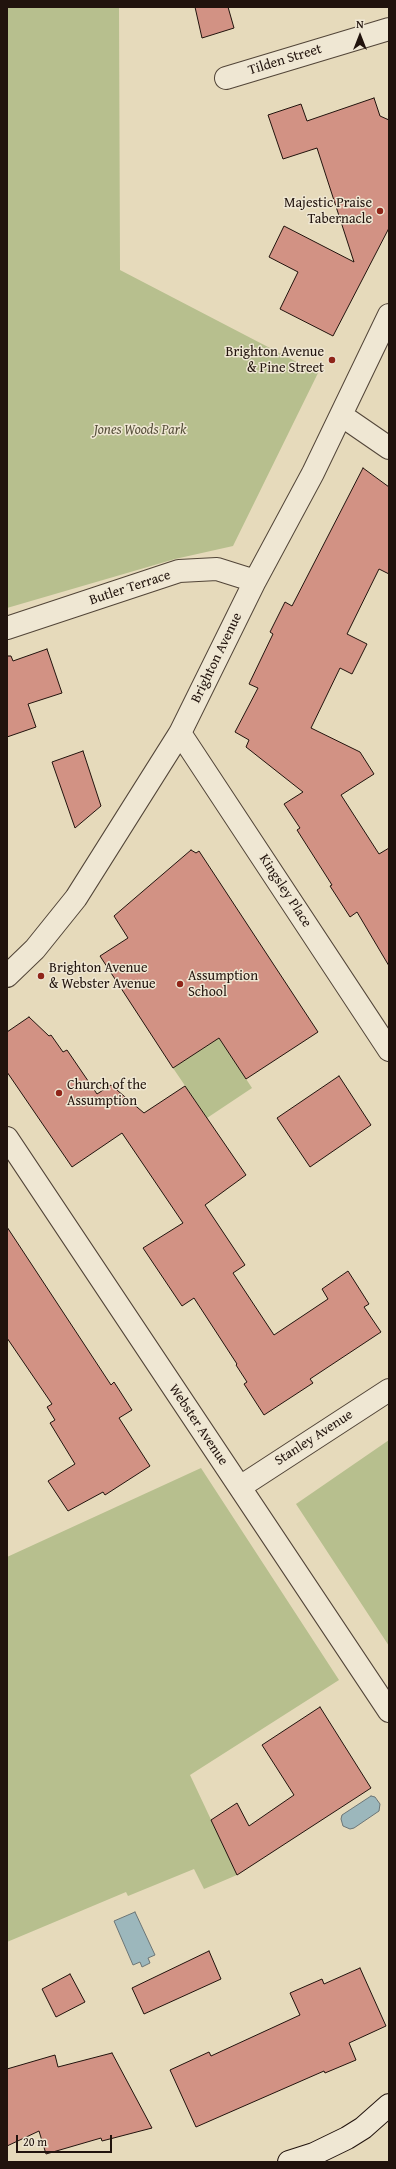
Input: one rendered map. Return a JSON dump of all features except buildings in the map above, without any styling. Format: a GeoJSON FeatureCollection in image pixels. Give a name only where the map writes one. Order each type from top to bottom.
{"type":"FeatureCollection","features":[{"type":"Feature","properties":{"kind":"street","name":"Tilden Street"},"geometry":{"type":"LineString","coordinates":[[226,78],[389,29]]}},
{"type":"Feature","properties":{"kind":"street","name":"Brighton Avenue"},"geometry":{"type":"LineString","coordinates":[[7,976],[35,949],[76,898],[180,733],[255,581],[313,472],[389,315]]}},
{"type":"Feature","properties":{"kind":"street"},"geometry":{"type":"LineString","coordinates":[[341,414],[389,448]]}},
{"type":"Feature","properties":{"kind":"street","name":"Butler Terrace"},"geometry":{"type":"LineString","coordinates":[[7,628],[178,572],[217,569],[255,581]]}},
{"type":"Feature","properties":{"kind":"street","name":"Kingsley Place"},"geometry":{"type":"LineString","coordinates":[[180,733],[389,1050]]}},
{"type":"Feature","properties":{"kind":"street","name":"Webster Avenue"},"geometry":{"type":"LineString","coordinates":[[7,1138],[389,1711]]}},
{"type":"Feature","properties":{"kind":"street","name":"Stanley Avenue"},"geometry":{"type":"LineString","coordinates":[[240,1487],[389,1390]]}},
{"type":"Feature","properties":{"kind":"street"},"geometry":{"type":"LineString","coordinates":[[289,2162],[314,2154],[347,2138],[363,2128],[389,2104]]}},
{"type":"Feature","properties":{"kind":"green space","name":"Jones Woods Park"},"geometry":{"type":"Polygon","coordinates":[[[7,7],[119,7],[120,270],[318,373],[233,546],[175,559],[7,608],[7,7]]]}},
{"type":"Feature","properties":{"kind":"green space"},"geometry":{"type":"Polygon","coordinates":[[[219,1038],[252,1088],[207,1118],[173,1068],[219,1038]]]}},
{"type":"Feature","properties":{"kind":"green space"},"geometry":{"type":"Polygon","coordinates":[[[389,1440],[389,1646],[296,1504],[389,1440]]]}},
{"type":"Feature","properties":{"kind":"green space"},"geometry":{"type":"Polygon","coordinates":[[[201,1468],[339,1680],[190,1775],[237,1875],[204,1889],[194,1869],[128,1896],[126,1892],[7,1942],[7,1557],[201,1468]]]}},
{"type":"Feature","properties":{"kind":"water"},"geometry":{"type":"Polygon","coordinates":[[[371,1796],[375,1797],[380,1804],[379,1811],[354,1828],[350,1829],[343,1826],[341,1819],[342,1815],[371,1796]]]}},
{"type":"Feature","properties":{"kind":"water"},"geometry":{"type":"Polygon","coordinates":[[[135,1912],[155,1955],[148,1958],[150,1963],[142,1967],[140,1962],[133,1965],[114,1921],[135,1912]]]}},
{"type":"Feature","properties":{"kind":"place","name":"Majestic Praise Tabernacle"},"geometry":{"type":"Point","coordinates":[380,211]}},
{"type":"Feature","properties":{"kind":"place","name":"Brighton Avenue & Pine Street"},"geometry":{"type":"Point","coordinates":[332,360]}},
{"type":"Feature","properties":{"kind":"place","name":"Brighton Avenue & Webster Avenue"},"geometry":{"type":"Point","coordinates":[41,976]}},
{"type":"Feature","properties":{"kind":"place","name":"Assumption School"},"geometry":{"type":"Point","coordinates":[180,984]}},
{"type":"Feature","properties":{"kind":"place","name":"Church of the Assumption"},"geometry":{"type":"Point","coordinates":[59,1093]}}]}
